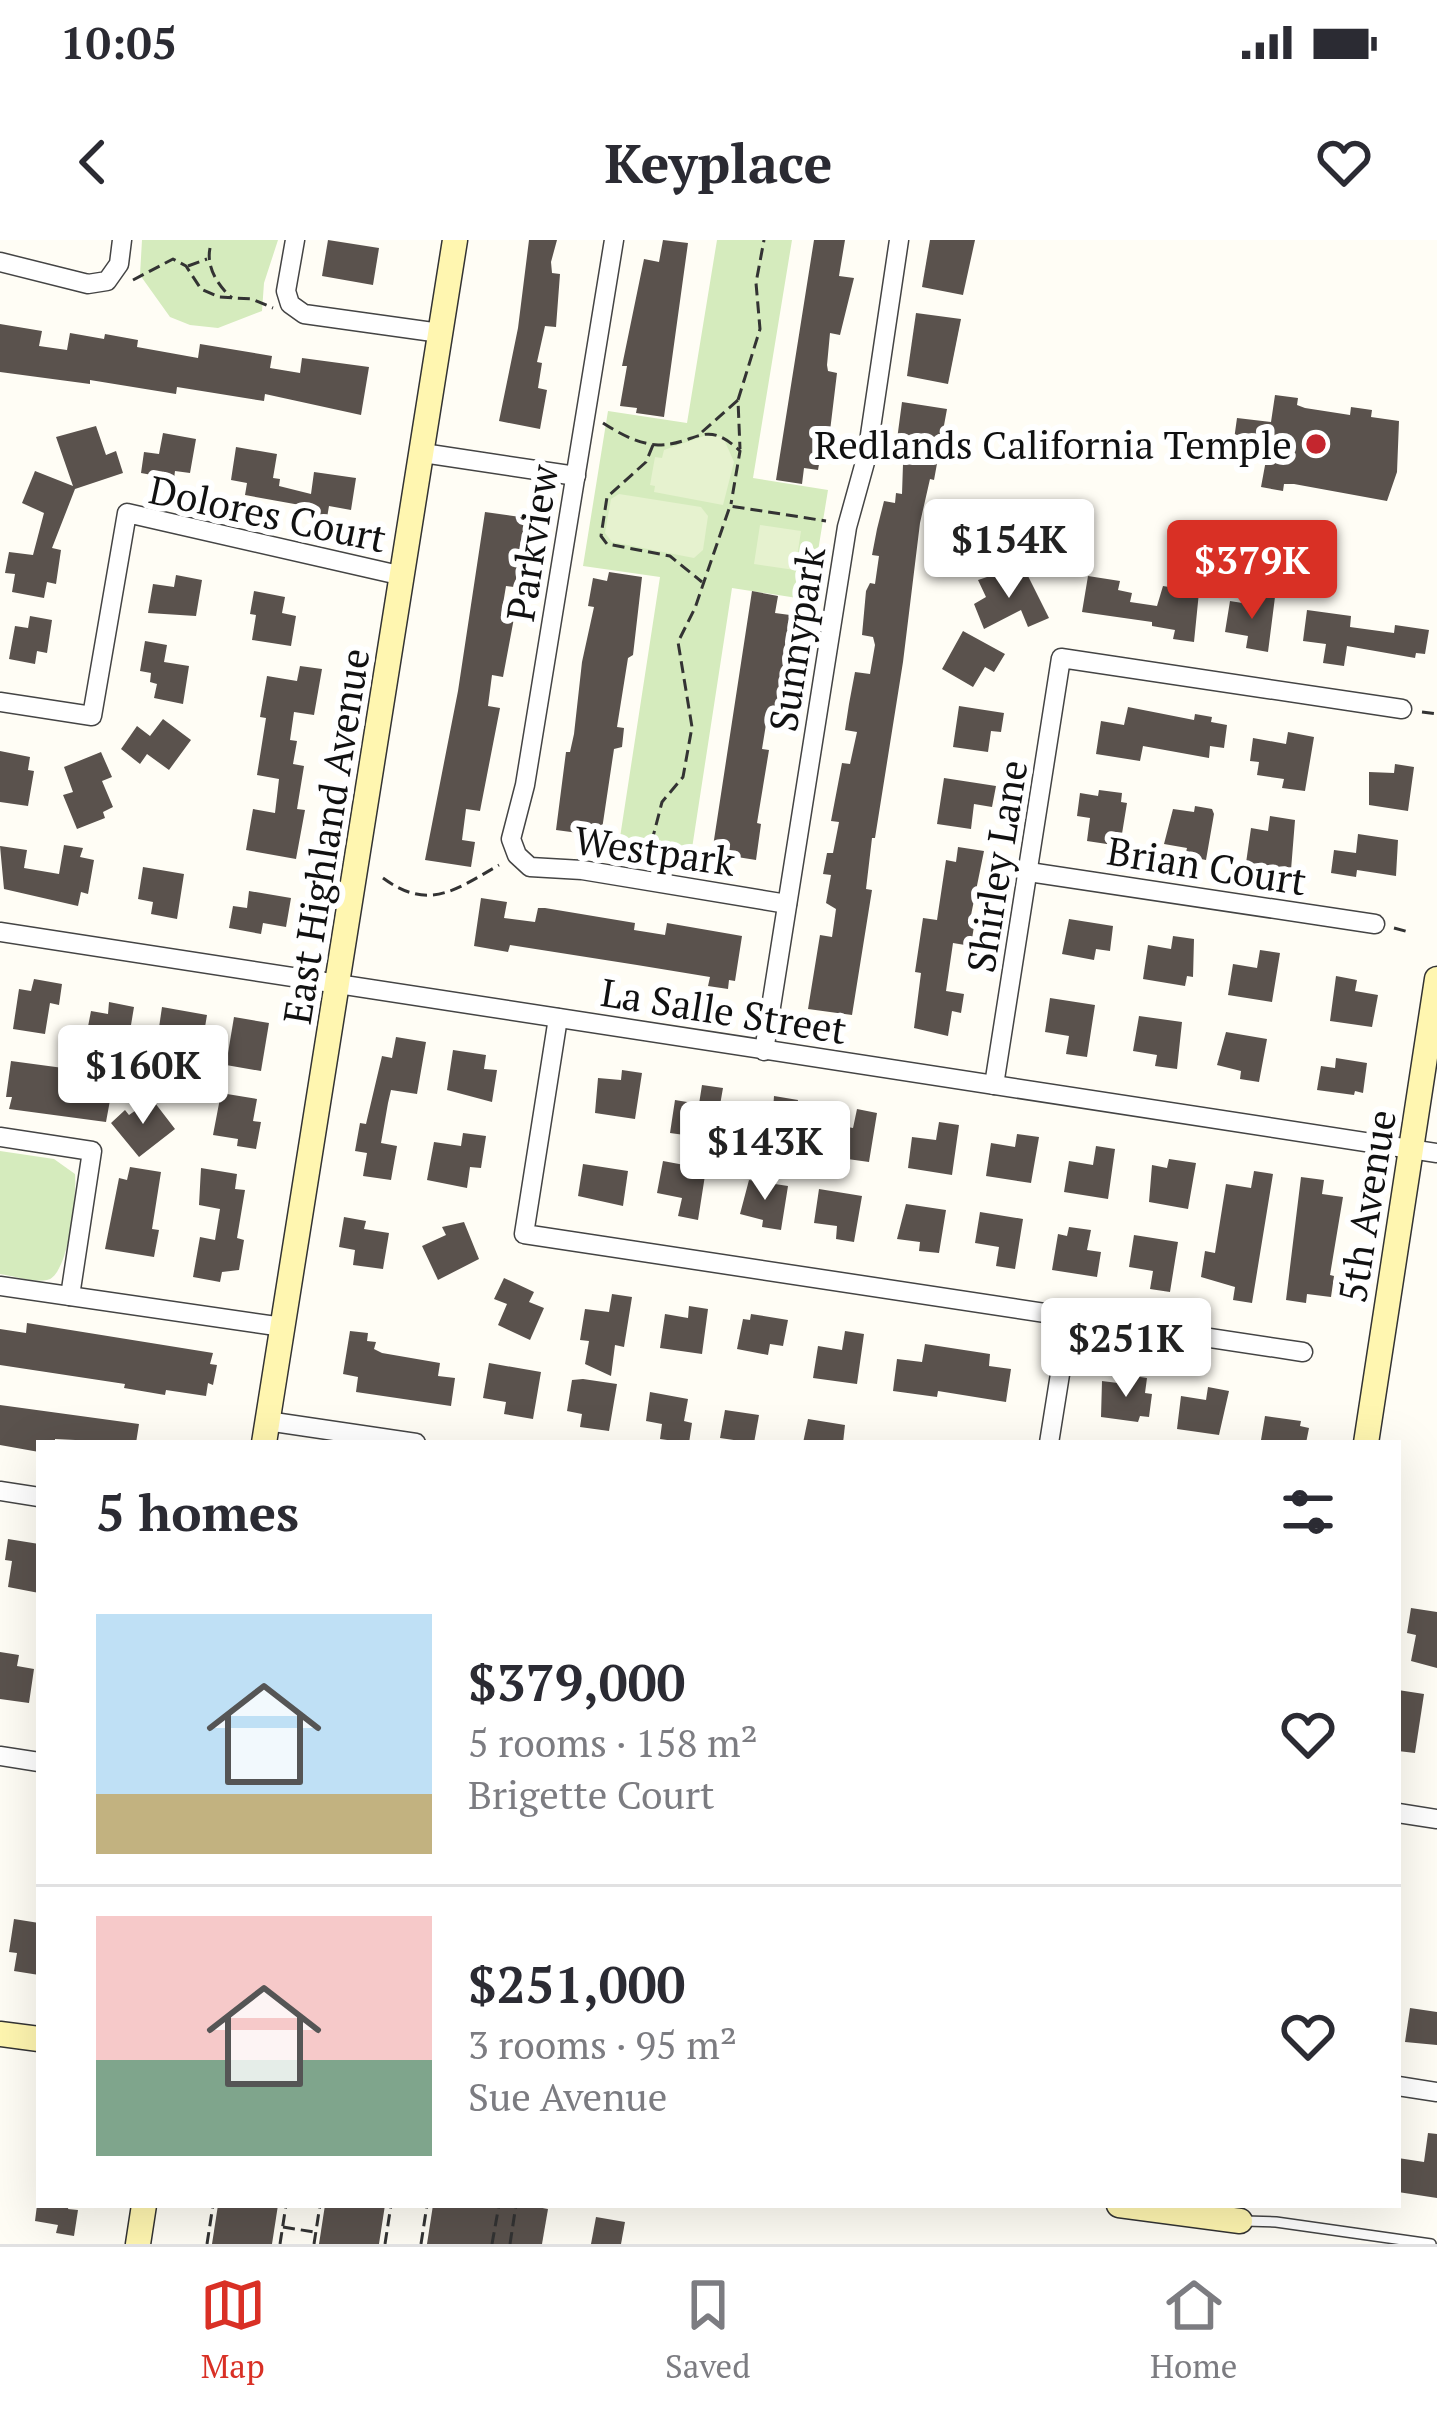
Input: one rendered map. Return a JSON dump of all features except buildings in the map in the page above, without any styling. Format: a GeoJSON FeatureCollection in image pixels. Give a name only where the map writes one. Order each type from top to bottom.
{"type":"FeatureCollection","features":[{"type":"Feature","properties":{"kind":"street"},"geometry":{"type":"LineString","coordinates":[[0,262],[88,284],[107,281],[118,264],[122,240]]}},
{"type":"Feature","properties":{"kind":"street"},"geometry":{"type":"LineString","coordinates":[[295,240],[286,291],[290,304],[304,314],[440,333]]}},
{"type":"Feature","properties":{"kind":"street","name":"East Highland Avenue"},"geometry":{"type":"LineString","coordinates":[[265,1432],[455,240]]}},
{"type":"Feature","properties":{"kind":"street","name":"Parkview"},"geometry":{"type":"LineString","coordinates":[[517,855],[511,839],[525,785],[614,240]]}},
{"type":"Feature","properties":{"kind":"street","name":"Sunnypark"},"geometry":{"type":"LineString","coordinates":[[764,1051],[847,527],[867,455],[898,240]]}},
{"type":"Feature","properties":{"kind":"street"},"geometry":{"type":"LineString","coordinates":[[423,452],[576,476]]}},
{"type":"Feature","properties":{"kind":"street","name":"Dolores Court"},"geometry":{"type":"LineString","coordinates":[[0,702],[92,716],[127,513],[403,576]]}},
{"type":"Feature","properties":{"kind":"street","name":"Shirley Lane"},"geometry":{"type":"LineString","coordinates":[[994,1085],[1061,658],[1402,709]]}},
{"type":"Feature","properties":{"kind":"street","name":"Westpark"},"geometry":{"type":"LineString","coordinates":[[517,855],[530,866],[787,904]]}},
{"type":"Feature","properties":{"kind":"street","name":"Brian Court"},"geometry":{"type":"LineString","coordinates":[[1029,872],[1375,924]]}},
{"type":"Feature","properties":{"kind":"street","name":"La Salle Street"},"geometry":{"type":"LineString","coordinates":[[0,932],[1424,1151]]}},
{"type":"Feature","properties":{"kind":"street","name":"5th Avenue"},"geometry":{"type":"LineString","coordinates":[[1367,1440],[1424,1151],[1437,980]]}},
{"type":"Feature","properties":{"kind":"street"},"geometry":{"type":"LineString","coordinates":[[559,1018],[524,1234],[1303,1352]]}},
{"type":"Feature","properties":{"kind":"street"},"geometry":{"type":"LineString","coordinates":[[0,1136],[92,1151],[70,1297]]}},
{"type":"Feature","properties":{"kind":"street"},"geometry":{"type":"LineString","coordinates":[[0,1286],[283,1327]]}},
{"type":"Feature","properties":{"kind":"street"},"geometry":{"type":"LineString","coordinates":[[1049,1440],[1069,1318]]}},
{"type":"Feature","properties":{"kind":"street"},"geometry":{"type":"LineString","coordinates":[[265,1432],[375,1440]]}},
{"type":"Feature","properties":{"kind":"street"},"geometry":{"type":"LineString","coordinates":[[0,1491],[36,1497]]}},
{"type":"Feature","properties":{"kind":"street"},"geometry":{"type":"LineString","coordinates":[[0,1756],[36,1762]]}},
{"type":"Feature","properties":{"kind":"street"},"geometry":{"type":"LineString","coordinates":[[1401,1813],[1437,1819]]}},
{"type":"Feature","properties":{"kind":"street"},"geometry":{"type":"LineString","coordinates":[[0,2034],[36,2039]]}},
{"type":"Feature","properties":{"kind":"street"},"geometry":{"type":"LineString","coordinates":[[1401,2086],[1437,2092]]}},
{"type":"Feature","properties":{"kind":"street"},"geometry":{"type":"LineString","coordinates":[[138,2244],[144,2208]]}},
{"type":"Feature","properties":{"kind":"street"},"geometry":{"type":"LineString","coordinates":[[1139,2208],[1239,2223]]}},
{"type":"Feature","properties":{"kind":"lane"},"geometry":{"type":"LineString","coordinates":[[1239,2223],[1276,2222],[1431,2244]]}},
{"type":"Feature","properties":{"kind":"path"},"geometry":{"type":"LineString","coordinates":[[647,862],[662,802],[683,777],[692,727],[678,642],[730,506],[740,451],[738,400],[760,329],[756,283],[764,240]]}},
{"type":"Feature","properties":{"kind":"path"},"geometry":{"type":"LineString","coordinates":[[210,248],[208,258],[221,289],[232,298]]}},
{"type":"Feature","properties":{"kind":"path"},"geometry":{"type":"LineString","coordinates":[[186,266],[208,258]]}},
{"type":"Feature","properties":{"kind":"path"},"geometry":{"type":"LineString","coordinates":[[107,281],[136,280],[173,259],[186,266],[201,289],[253,299],[268,309],[290,304]]}},
{"type":"Feature","properties":{"kind":"path"},"geometry":{"type":"LineString","coordinates":[[604,423],[653,445],[671,444],[701,432],[738,400]]}},
{"type":"Feature","properties":{"kind":"path"},"geometry":{"type":"LineString","coordinates":[[701,432],[724,435],[740,451]]}},
{"type":"Feature","properties":{"kind":"path"},"geometry":{"type":"LineString","coordinates":[[653,445],[646,462],[607,497],[603,540],[670,556],[703,583]]}},
{"type":"Feature","properties":{"kind":"path"},"geometry":{"type":"LineString","coordinates":[[730,506],[826,521]]}},
{"type":"Feature","properties":{"kind":"path"},"geometry":{"type":"LineString","coordinates":[[383,878],[404,892],[437,895],[458,890],[517,855]]}},
{"type":"Feature","properties":{"kind":"path"},"geometry":{"type":"LineString","coordinates":[[207,2244],[213,2208]]}},
{"type":"Feature","properties":{"kind":"path"},"geometry":{"type":"LineString","coordinates":[[280,2244],[286,2208]]}},
{"type":"Feature","properties":{"kind":"path"},"geometry":{"type":"LineString","coordinates":[[314,2244],[320,2208]]}},
{"type":"Feature","properties":{"kind":"path"},"geometry":{"type":"LineString","coordinates":[[385,2244],[391,2208]]}},
{"type":"Feature","properties":{"kind":"path"},"geometry":{"type":"LineString","coordinates":[[421,2244],[427,2208]]}},
{"type":"Feature","properties":{"kind":"path"},"geometry":{"type":"LineString","coordinates":[[493,2244],[499,2208]]}},
{"type":"Feature","properties":{"kind":"path"},"geometry":{"type":"LineString","coordinates":[[510,2244],[516,2208]]}},
{"type":"Feature","properties":{"kind":"path"},"geometry":{"type":"LineString","coordinates":[[283,2227],[316,2233]]}},
{"type":"Feature","properties":{"kind":"green space"},"geometry":{"type":"Polygon","coordinates":[[[142,240],[278,240],[264,283],[262,311],[218,328],[170,317],[140,275],[142,240]]]}},
{"type":"Feature","properties":{"kind":"green space"},"geometry":{"type":"Polygon","coordinates":[[[717,240],[792,240],[753,478],[828,490],[810,600],[732,588],[689,868],[617,857],[660,577],[583,566],[608,411],[687,423],[717,240]]]}},
{"type":"Feature","properties":{"kind":"green space"},"geometry":{"type":"Polygon","coordinates":[[[707,435],[723,437],[734,462],[723,505],[654,492],[655,486],[650,485],[655,457],[662,458],[664,450],[707,435]]]}},
{"type":"Feature","properties":{"kind":"green space"},"geometry":{"type":"Polygon","coordinates":[[[619,494],[701,507],[708,516],[703,550],[694,558],[612,542],[605,533],[611,499],[619,494]]]}},
{"type":"Feature","properties":{"kind":"green space"},"geometry":{"type":"Polygon","coordinates":[[[760,525],[801,531],[795,570],[754,564],[760,525]]]}},
{"type":"Feature","properties":{"kind":"green space"},"geometry":{"type":"Polygon","coordinates":[[[0,1151],[54,1159],[75,1174],[66,1250],[55,1275],[47,1280],[0,1274],[0,1151]]]}},
{"type":"Feature","properties":{"kind":"place","name":"Redlands California Temple"},"geometry":{"type":"Point","coordinates":[1316,444]}}]}
